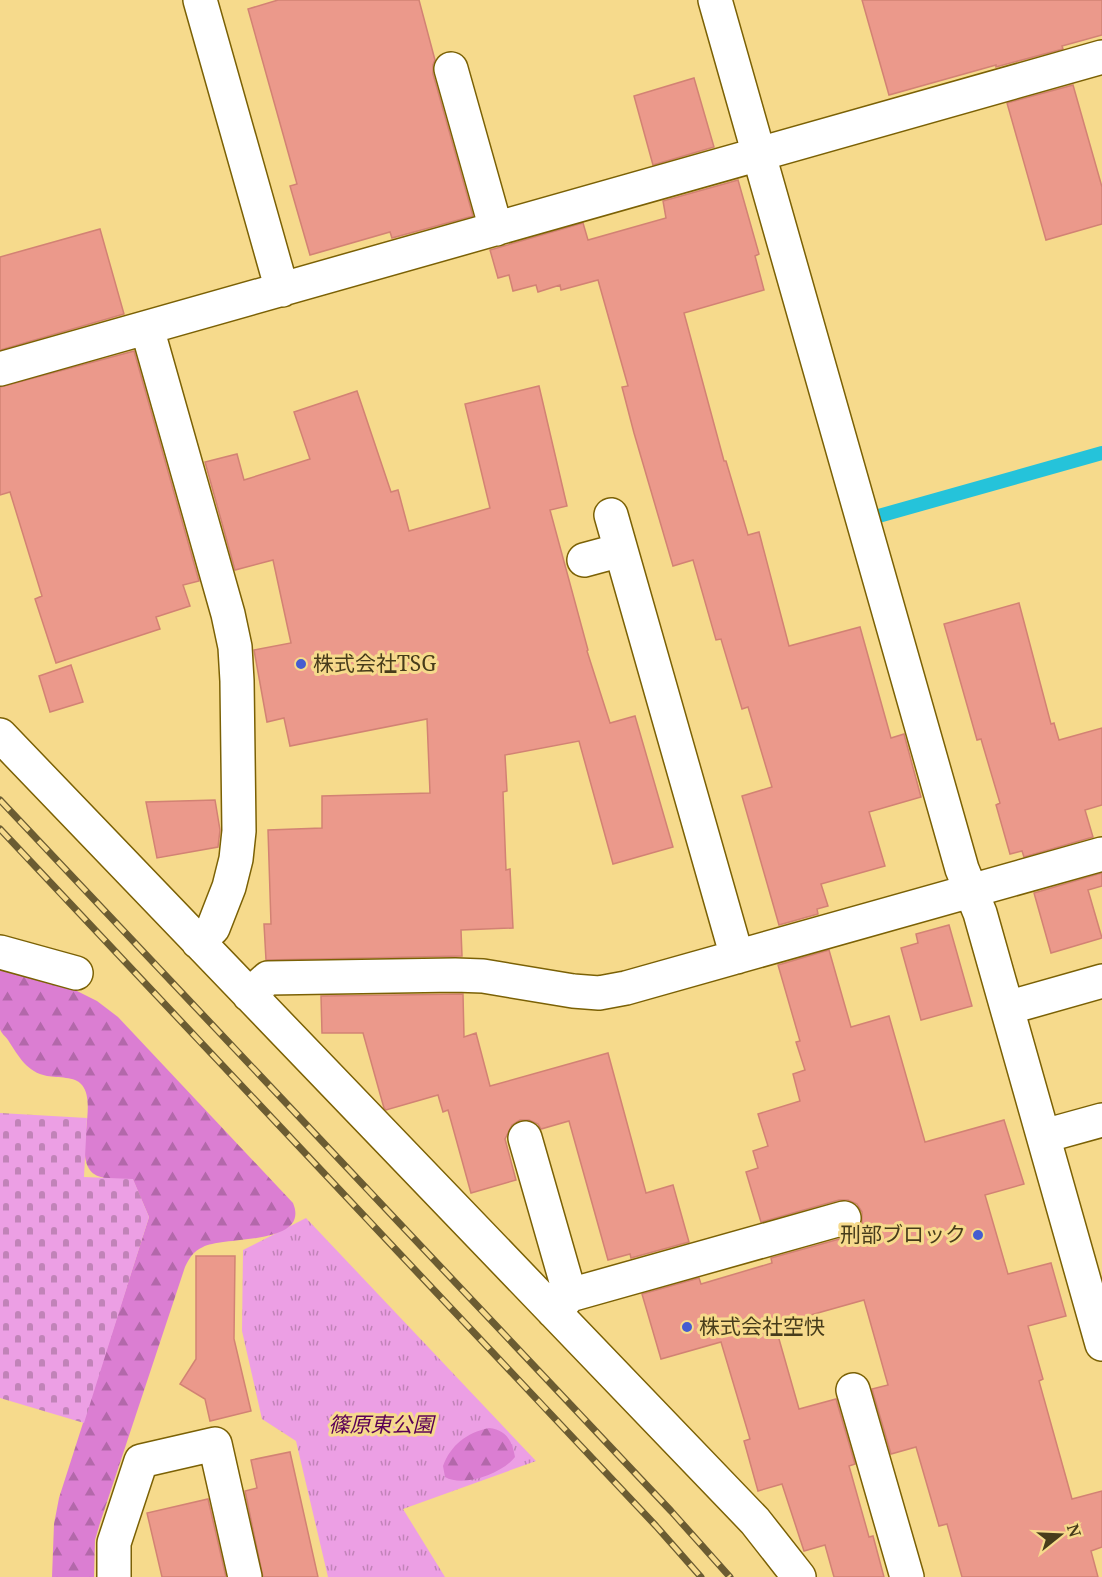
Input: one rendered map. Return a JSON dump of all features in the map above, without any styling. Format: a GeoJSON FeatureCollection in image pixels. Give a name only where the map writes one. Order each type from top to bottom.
{"type":"FeatureCollection","features":[{"type":"Feature","properties":{"kind":"street"},"geometry":{"type":"LineString","coordinates":[[200,0],[282,290]]}},
{"type":"Feature","properties":{"kind":"street"},"geometry":{"type":"LineString","coordinates":[[715,0],[962,869],[980,913],[1102,1344]]}},
{"type":"Feature","properties":{"kind":"street"},"geometry":{"type":"LineString","coordinates":[[0,369],[1102,57]]}},
{"type":"Feature","properties":{"kind":"street"},"geometry":{"type":"LineString","coordinates":[[451,69],[496,229]]}},
{"type":"Feature","properties":{"kind":"street"},"geometry":{"type":"LineString","coordinates":[[147,328],[228,614],[235,647],[239,831],[236,859],[229,887],[213,928],[198,942]]}},
{"type":"Feature","properties":{"kind":"street"},"geometry":{"type":"LineString","coordinates":[[611,515],[737,957]]}},
{"type":"Feature","properties":{"kind":"street"},"geometry":{"type":"LineString","coordinates":[[584,560],[621,550]]}},
{"type":"Feature","properties":{"kind":"street"},"geometry":{"type":"LineString","coordinates":[[0,735],[249,995],[562,1304],[754,1521],[799,1577]]}},
{"type":"Feature","properties":{"kind":"street"},"geometry":{"type":"LineString","coordinates":[[249,995],[268,978],[455,975],[483,976],[599,993],[626,988],[1102,854]]}},
{"type":"Feature","properties":{"kind":"street"},"geometry":{"type":"LineString","coordinates":[[0,952],[76,973]]}},
{"type":"Feature","properties":{"kind":"street"},"geometry":{"type":"LineString","coordinates":[[1007,1008],[1102,981]]}},
{"type":"Feature","properties":{"kind":"street"},"geometry":{"type":"LineString","coordinates":[[1044,1136],[1102,1120]]}},
{"type":"Feature","properties":{"kind":"street"},"geometry":{"type":"LineString","coordinates":[[525,1138],[562,1304]]}},
{"type":"Feature","properties":{"kind":"street"},"geometry":{"type":"LineString","coordinates":[[562,1304],[844,1218]]}},
{"type":"Feature","properties":{"kind":"street"},"geometry":{"type":"LineString","coordinates":[[854,1390],[907,1577]]}},
{"type":"Feature","properties":{"kind":"street"},"geometry":{"type":"LineString","coordinates":[[114,1577],[114,1543],[141,1461],[215,1444],[245,1577]]}},
{"type":"Feature","properties":{"kind":"green space"},"geometry":{"type":"Polygon","coordinates":[[[0,969],[73,989],[97,1001],[118,1017],[293,1203],[295,1217],[289,1226],[278,1233],[203,1247],[194,1253],[185,1267],[95,1540],[94,1577],[52,1577],[54,1524],[59,1498],[149,1217],[133,1180],[101,1177],[91,1171],[86,1162],[88,1107],[87,1095],[82,1085],[71,1079],[47,1076],[34,1071],[24,1063],[1,1032],[0,969]]]}},
{"type":"Feature","properties":{"kind":"green space"},"geometry":{"type":"Polygon","coordinates":[[[0,1113],[87,1118],[84,1177],[133,1179],[149,1217],[84,1423],[0,1398],[0,1113]]]}},
{"type":"Feature","properties":{"kind":"green space","name":"篠原東公園"},"geometry":{"type":"Polygon","coordinates":[[[306,1218],[536,1461],[403,1509],[445,1577],[328,1577],[296,1441],[262,1419],[242,1331],[243,1250],[306,1218]]]}},
{"type":"Feature","properties":{"kind":"green space"},"geometry":{"type":"Polygon","coordinates":[[[489,1428],[500,1431],[507,1437],[515,1457],[502,1468],[483,1477],[462,1481],[445,1477],[443,1466],[455,1446],[473,1433],[489,1428]]]}},
{"type":"Feature","properties":{"kind":"building"},"geometry":{"type":"Polygon","coordinates":[[[278,0],[419,0],[435,60],[433,74],[473,216],[392,238],[390,232],[310,255],[290,186],[297,184],[248,9],[278,0]]]}},
{"type":"Feature","properties":{"kind":"building"},"geometry":{"type":"Polygon","coordinates":[[[862,0],[1102,0],[1102,35],[1062,46],[1063,49],[889,95],[862,0]]]}},
{"type":"Feature","properties":{"kind":"building"},"geometry":{"type":"Polygon","coordinates":[[[694,78],[714,147],[653,165],[634,96],[694,78]]]}},
{"type":"Feature","properties":{"kind":"building"},"geometry":{"type":"Polygon","coordinates":[[[1073,85],[1102,187],[1102,224],[1046,240],[1007,103],[1073,85]]]}},
{"type":"Feature","properties":{"kind":"building"},"geometry":{"type":"Polygon","coordinates":[[[738,180],[759,254],[755,256],[764,290],[684,313],[724,461],[726,461],[748,535],[759,532],[789,646],[860,627],[891,738],[904,734],[921,797],[869,812],[885,866],[821,884],[828,906],[817,909],[818,914],[779,925],[742,796],[772,787],[748,707],[742,709],[721,639],[716,640],[693,560],[673,566],[634,433],[622,387],[628,386],[598,280],[561,290],[560,285],[538,292],[536,285],[513,291],[509,275],[498,278],[490,250],[583,223],[588,240],[666,218],[663,201],[738,180]]]}},
{"type":"Feature","properties":{"kind":"building"},"geometry":{"type":"Polygon","coordinates":[[[100,229],[124,314],[0,350],[0,257],[100,229]]]}},
{"type":"Feature","properties":{"kind":"building"},"geometry":{"type":"Polygon","coordinates":[[[134,351],[199,581],[183,585],[190,606],[156,617],[160,629],[56,663],[35,599],[42,596],[10,492],[0,495],[0,387],[134,351]]]}},
{"type":"Feature","properties":{"kind":"building"},"geometry":{"type":"Polygon","coordinates":[[[539,386],[567,506],[550,510],[587,651],[610,723],[635,716],[673,847],[613,864],[579,741],[505,755],[507,791],[503,792],[506,870],[510,869],[513,928],[461,930],[462,956],[266,960],[264,924],[271,924],[268,830],[322,828],[322,796],[430,793],[427,719],[290,746],[284,718],[267,722],[254,650],[291,643],[273,560],[235,570],[205,462],[237,454],[244,480],[310,459],[294,412],[357,391],[391,492],[398,490],[409,531],[490,508],[465,404],[539,386]]]}},
{"type":"Feature","properties":{"kind":"building"},"geometry":{"type":"Polygon","coordinates":[[[1019,603],[1051,724],[1054,723],[1059,740],[1102,728],[1102,805],[1085,810],[1093,837],[1024,857],[1022,851],[1010,854],[996,805],[1000,803],[981,739],[977,740],[944,624],[1019,603]]]}},
{"type":"Feature","properties":{"kind":"building"},"geometry":{"type":"Polygon","coordinates":[[[71,665],[83,702],[50,712],[39,676],[71,665]]]}},
{"type":"Feature","properties":{"kind":"building"},"geometry":{"type":"Polygon","coordinates":[[[215,800],[220,830],[218,847],[157,858],[146,802],[215,800]]]}},
{"type":"Feature","properties":{"kind":"building"},"geometry":{"type":"Polygon","coordinates":[[[1102,873],[1102,886],[1088,890],[1102,938],[1051,953],[1034,893],[1102,873]]]}},
{"type":"Feature","properties":{"kind":"building"},"geometry":{"type":"Polygon","coordinates":[[[949,925],[972,1006],[921,1020],[901,948],[918,943],[916,934],[949,925]]]}},
{"type":"Feature","properties":{"kind":"building"},"geometry":{"type":"Polygon","coordinates":[[[829,950],[851,1027],[889,1016],[925,1142],[1004,1120],[1024,1184],[985,1195],[1008,1274],[1051,1263],[1066,1316],[1028,1326],[1043,1379],[1039,1381],[1072,1499],[1102,1491],[1102,1547],[1091,1551],[1098,1577],[962,1577],[947,1524],[939,1526],[916,1447],[891,1454],[872,1389],[888,1385],[864,1300],[775,1325],[799,1409],[836,1399],[855,1464],[849,1466],[869,1537],[873,1536],[884,1577],[834,1577],[825,1545],[804,1551],[782,1484],[758,1491],[744,1441],[750,1439],[721,1342],[661,1359],[642,1294],[699,1278],[701,1284],[772,1263],[771,1258],[850,1236],[858,1231],[862,1223],[862,1212],[857,1204],[848,1200],[839,1200],[761,1222],[746,1172],[758,1168],[753,1151],[768,1146],[758,1114],[800,1101],[793,1074],[805,1070],[796,1042],[800,1041],[778,965],[829,950]]]}},
{"type":"Feature","properties":{"kind":"building"},"geometry":{"type":"Polygon","coordinates":[[[463,994],[464,1037],[476,1033],[490,1086],[608,1053],[646,1193],[673,1185],[689,1242],[631,1258],[630,1254],[608,1260],[569,1121],[541,1129],[538,1124],[529,1120],[520,1120],[512,1125],[505,1139],[516,1180],[471,1193],[448,1110],[443,1112],[438,1095],[386,1110],[363,1033],[322,1033],[321,996],[463,994]]]}},
{"type":"Feature","properties":{"kind":"building"},"geometry":{"type":"Polygon","coordinates":[[[196,1256],[235,1256],[234,1339],[251,1411],[210,1421],[205,1399],[180,1384],[196,1359],[196,1256]]]}},
{"type":"Feature","properties":{"kind":"building"},"geometry":{"type":"Polygon","coordinates":[[[290,1452],[318,1577],[263,1577],[245,1491],[257,1488],[251,1460],[290,1452]]]}},
{"type":"Feature","properties":{"kind":"building"},"geometry":{"type":"Polygon","coordinates":[[[208,1499],[226,1577],[162,1577],[147,1513],[208,1499]]]}},
{"type":"Feature","properties":{"kind":"waterway"},"geometry":{"type":"LineString","coordinates":[[875,517],[1102,453]]}},
{"type":"Feature","properties":{"kind":"railway"},"geometry":{"type":"LineString","coordinates":[[0,800],[671,1511],[730,1577]]}},
{"type":"Feature","properties":{"kind":"railway"},"geometry":{"type":"LineString","coordinates":[[0,829],[656,1526],[701,1577]]}},
{"type":"Feature","properties":{"kind":"place","name":"株式会社TSG"},"geometry":{"type":"Point","coordinates":[301,664]}},
{"type":"Feature","properties":{"kind":"place","name":"刑部ブロック"},"geometry":{"type":"Point","coordinates":[978,1235]}},
{"type":"Feature","properties":{"kind":"place","name":"株式会社空快"},"geometry":{"type":"Point","coordinates":[687,1327]}}]}
